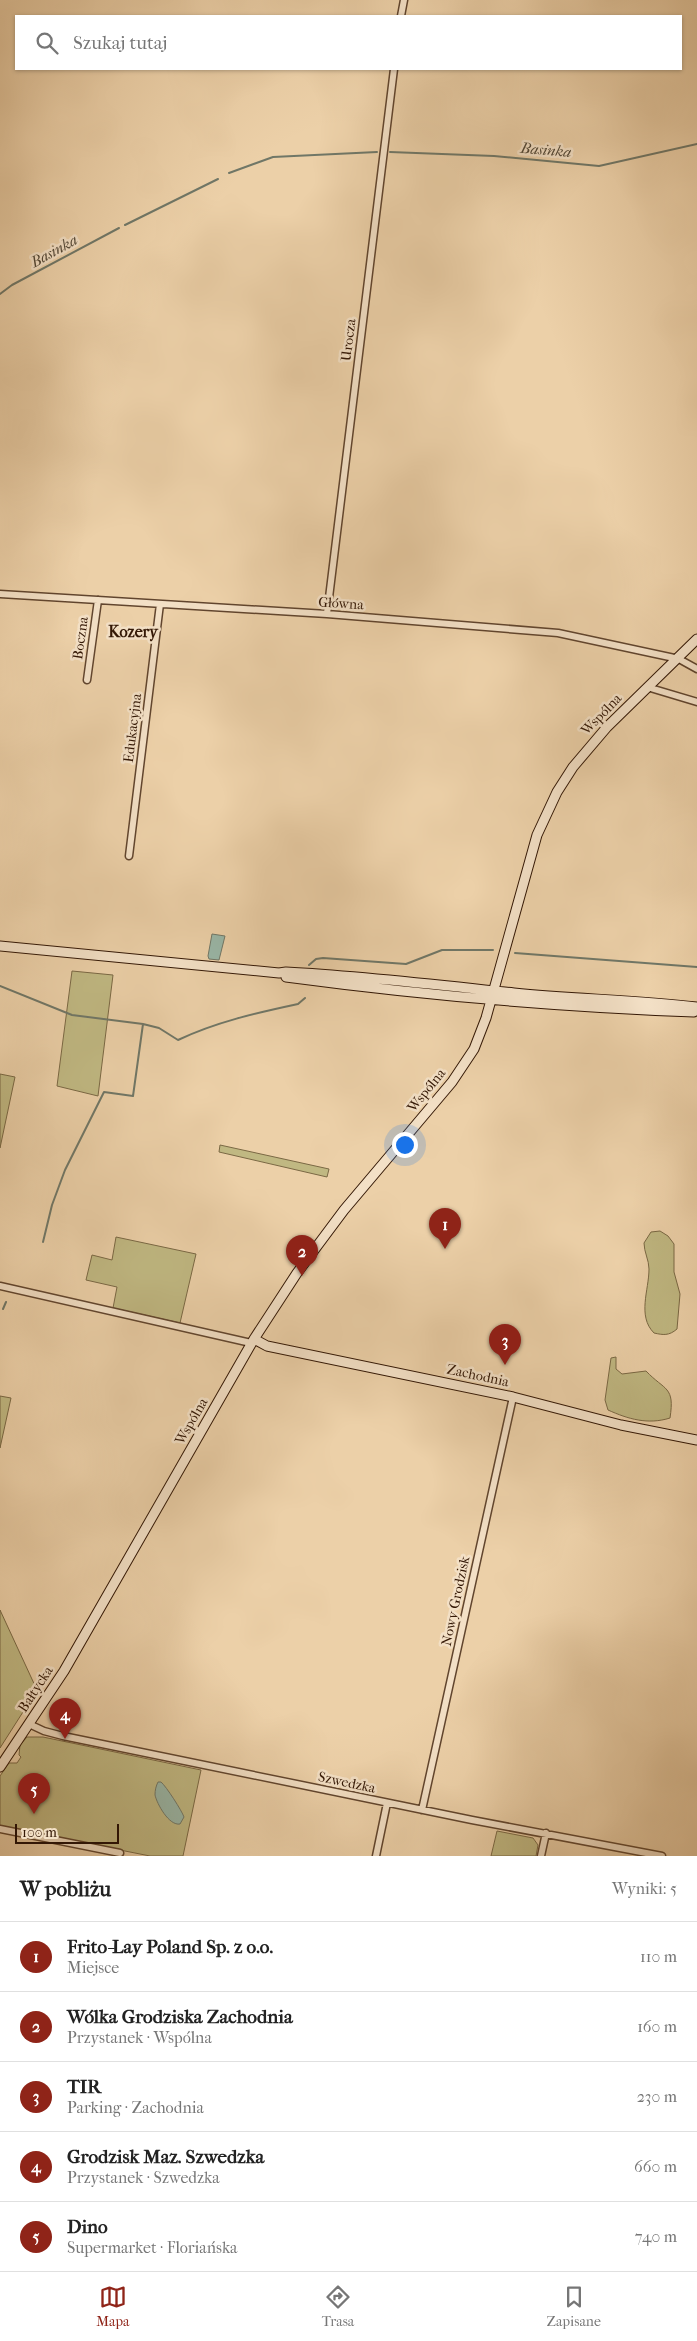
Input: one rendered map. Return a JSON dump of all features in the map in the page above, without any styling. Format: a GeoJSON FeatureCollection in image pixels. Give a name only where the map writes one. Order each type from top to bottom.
{"type":"FeatureCollection","features":[{"type":"Feature","properties":{"kind":"street"},"geometry":{"type":"LineString","coordinates":[[401,15],[404,0]]}},
{"type":"Feature","properties":{"kind":"street","name":"Urocza"},"geometry":{"type":"LineString","coordinates":[[327,614],[394,70]]}},
{"type":"Feature","properties":{"kind":"street","name":"Główna"},"geometry":{"type":"LineString","coordinates":[[0,594],[327,614],[558,633],[677,659],[697,669]]}},
{"type":"Feature","properties":{"kind":"street","name":"Boczna"},"geometry":{"type":"LineString","coordinates":[[87,680],[98,600]]}},
{"type":"Feature","properties":{"kind":"street","name":"Edukacyjna"},"geometry":{"type":"LineString","coordinates":[[129,856],[160,604]]}},
{"type":"Feature","properties":{"kind":"street","name":"Wspólna"},"geometry":{"type":"LineString","coordinates":[[91,1624],[253,1341],[296,1273],[466,1061],[478,1040],[530,857],[546,812],[572,767],[647,687],[697,639]]}},
{"type":"Feature","properties":{"kind":"street"},"geometry":{"type":"LineString","coordinates":[[647,687],[697,702]]}},
{"type":"Feature","properties":{"kind":"street"},"geometry":{"type":"LineString","coordinates":[[0,946],[280,974],[286,977],[354,986],[491,999],[627,1010],[697,1012]]}},
{"type":"Feature","properties":{"kind":"street"},"geometry":{"type":"LineString","coordinates":[[280,974],[286,972],[356,976],[514,992],[632,1000],[697,1007]]}},
{"type":"Feature","properties":{"kind":"street"},"geometry":{"type":"LineString","coordinates":[[0,1286],[253,1341]]}},
{"type":"Feature","properties":{"kind":"street","name":"Zachodnia"},"geometry":{"type":"LineString","coordinates":[[253,1341],[267,1346],[513,1396],[621,1424],[697,1440]]}},
{"type":"Feature","properties":{"kind":"street","name":"Nowy Grodzisk"},"geometry":{"type":"LineString","coordinates":[[422,1810],[513,1396]]}},
{"type":"Feature","properties":{"kind":"street","name":"Bałtycka"},"geometry":{"type":"LineString","coordinates":[[0,1767],[91,1624]]}},
{"type":"Feature","properties":{"kind":"street","name":"Szwedzka"},"geometry":{"type":"LineString","coordinates":[[29,1724],[44,1731],[63,1736],[387,1803],[546,1832],[662,1856]]}},
{"type":"Feature","properties":{"kind":"street"},"geometry":{"type":"LineString","coordinates":[[376,1856],[387,1803]]}},
{"type":"Feature","properties":{"kind":"street"},"geometry":{"type":"LineString","coordinates":[[0,1829],[120,1853]]}},
{"type":"Feature","properties":{"kind":"street"},"geometry":{"type":"LineString","coordinates":[[541,1856],[546,1832]]}},
{"type":"Feature","properties":{"kind":"shaded area"},"geometry":{"type":"Polygon","coordinates":[[[212,934],[225,936],[219,960],[209,959],[208,956],[212,934]]]}},
{"type":"Feature","properties":{"kind":"shaded area"},"geometry":{"type":"Polygon","coordinates":[[[72,971],[113,975],[98,1096],[57,1086],[72,971]]]}},
{"type":"Feature","properties":{"kind":"shaded area"},"geometry":{"type":"Polygon","coordinates":[[[0,1074],[15,1077],[0,1148],[0,1074]]]}},
{"type":"Feature","properties":{"kind":"shaded area"},"geometry":{"type":"Polygon","coordinates":[[[220,1145],[329,1169],[327,1177],[219,1152],[220,1145]]]}},
{"type":"Feature","properties":{"kind":"shaded area"},"geometry":{"type":"Polygon","coordinates":[[[660,1231],[668,1236],[674,1244],[674,1272],[680,1294],[677,1329],[666,1334],[654,1333],[646,1319],[645,1311],[649,1269],[644,1243],[651,1232],[660,1231]]]}},
{"type":"Feature","properties":{"kind":"shaded area"},"geometry":{"type":"Polygon","coordinates":[[[116,1237],[196,1254],[180,1323],[113,1308],[117,1287],[86,1280],[92,1255],[112,1260],[116,1237]]]}},
{"type":"Feature","properties":{"kind":"shaded area"},"geometry":{"type":"Polygon","coordinates":[[[616,1357],[616,1369],[622,1374],[646,1371],[667,1390],[671,1400],[670,1418],[654,1421],[638,1420],[608,1410],[605,1400],[611,1358],[616,1357]]]}},
{"type":"Feature","properties":{"kind":"shaded area"},"geometry":{"type":"Polygon","coordinates":[[[0,1396],[11,1398],[0,1448],[0,1396]]]}},
{"type":"Feature","properties":{"kind":"shaded area"},"geometry":{"type":"Polygon","coordinates":[[[0,1610],[37,1690],[0,1748],[0,1610]]]}},
{"type":"Feature","properties":{"kind":"shaded area"},"geometry":{"type":"Polygon","coordinates":[[[27,1737],[43,1737],[201,1770],[183,1856],[150,1856],[0,1826],[0,1776],[9,1763],[17,1763],[21,1757],[19,1755],[20,1745],[27,1737]]]}},
{"type":"Feature","properties":{"kind":"shaded area"},"geometry":{"type":"Polygon","coordinates":[[[158,1782],[161,1782],[166,1788],[183,1814],[184,1817],[180,1824],[172,1822],[158,1804],[155,1795],[158,1782]]]}},
{"type":"Feature","properties":{"kind":"shaded area"},"geometry":{"type":"Polygon","coordinates":[[[497,1831],[533,1838],[538,1845],[536,1856],[491,1856],[497,1831]]]}},
{"type":"Feature","properties":{"kind":"waterway","name":"Basinka"},"geometry":{"type":"LineString","coordinates":[[390,152],[494,156],[599,166],[697,144]]}},
{"type":"Feature","properties":{"kind":"waterway","name":"Basinka"},"geometry":{"type":"LineString","coordinates":[[229,173],[273,157],[377,152]]}},
{"type":"Feature","properties":{"kind":"waterway","name":"Basinka"},"geometry":{"type":"LineString","coordinates":[[125,225],[218,179]]}},
{"type":"Feature","properties":{"kind":"waterway","name":"Basinka"},"geometry":{"type":"LineString","coordinates":[[0,294],[12,285],[119,228]]}},
{"type":"Feature","properties":{"kind":"waterway"},"geometry":{"type":"LineString","coordinates":[[309,965],[316,959],[323,958],[406,964],[442,950],[493,950]]}},
{"type":"Feature","properties":{"kind":"waterway"},"geometry":{"type":"LineString","coordinates":[[515,953],[697,967]]}},
{"type":"Feature","properties":{"kind":"waterway"},"geometry":{"type":"LineString","coordinates":[[0,986],[72,1015],[143,1024]]}},
{"type":"Feature","properties":{"kind":"waterway"},"geometry":{"type":"LineString","coordinates":[[43,1242],[52,1205],[65,1170],[104,1092],[133,1096],[143,1024],[159,1028],[178,1040],[222,1023],[298,1004],[305,998]]}},
{"type":"Feature","properties":{"kind":"waterway"},"geometry":{"type":"LineString","coordinates":[[3,1309],[6,1302]]}},
{"type":"Feature","properties":{"kind":"place","name":"Frito-Lay Poland Sp. z o.o."},"geometry":{"type":"Point","coordinates":[445,1249]}},
{"type":"Feature","properties":{"kind":"place","name":"Wólka Grodziska Zachodnia"},"geometry":{"type":"Point","coordinates":[302,1276]}},
{"type":"Feature","properties":{"kind":"place","name":"TIR"},"geometry":{"type":"Point","coordinates":[505,1365]}},
{"type":"Feature","properties":{"kind":"place","name":"Grodzisk Maz. Szwedzka"},"geometry":{"type":"Point","coordinates":[65,1739]}},
{"type":"Feature","properties":{"kind":"place","name":"Dino"},"geometry":{"type":"Point","coordinates":[34,1814]}},
{"type":"Feature","properties":{"kind":"district","name":"Kozery"},"geometry":{"type":"Point","coordinates":[133,631]}}]}
